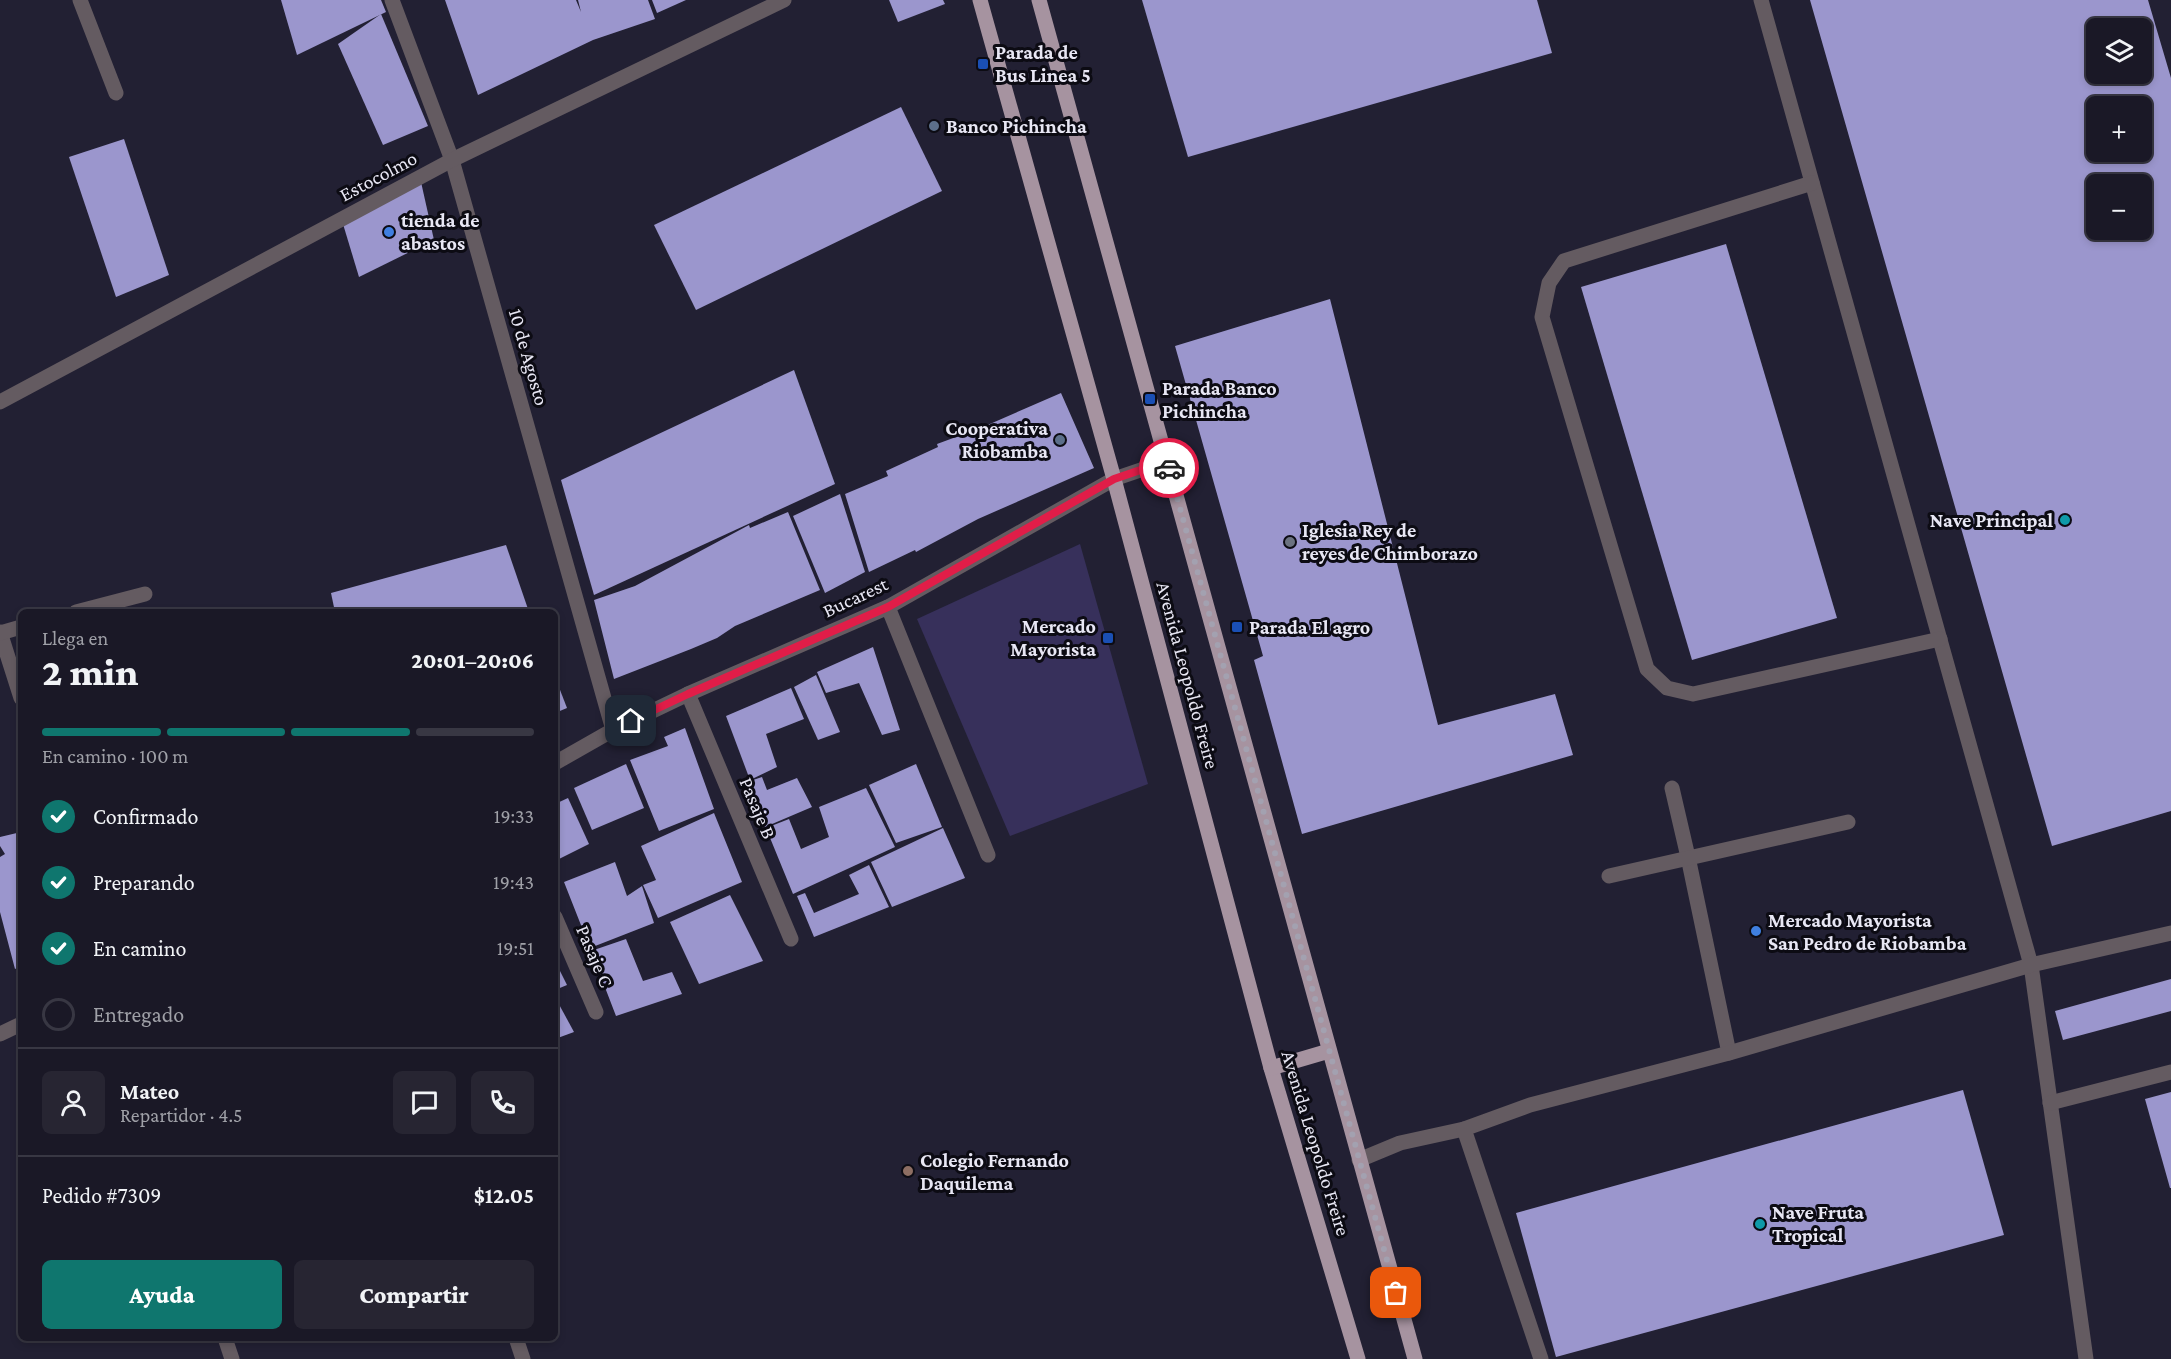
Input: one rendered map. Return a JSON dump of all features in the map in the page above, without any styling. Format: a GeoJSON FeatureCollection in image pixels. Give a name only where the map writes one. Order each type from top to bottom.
{"type":"FeatureCollection","features":[{"type":"Feature","properties":{"kind":"main road","name":"Avenida Leopoldo Freire"},"geometry":{"type":"LineString","coordinates":[[980,0],[1114,479],[1271,1068],[1358,1359]]}},
{"type":"Feature","properties":{"kind":"main road","name":"Avenida Leopoldo Freire"},"geometry":{"type":"LineString","coordinates":[[1039,0],[1415,1359]]}},
{"type":"Feature","properties":{"kind":"main road"},"geometry":{"type":"LineString","coordinates":[[1271,1068],[1329,1051]]}},
{"type":"Feature","properties":{"kind":"street"},"geometry":{"type":"LineString","coordinates":[[80,0],[116,93]]}},
{"type":"Feature","properties":{"kind":"street","name":"10 de Agosto"},"geometry":{"type":"LineString","coordinates":[[392,0],[452,160],[613,730]]}},
{"type":"Feature","properties":{"kind":"street","name":"Estocolmo"},"geometry":{"type":"LineString","coordinates":[[0,402],[452,160],[783,0]]}},
{"type":"Feature","properties":{"kind":"street"},"geometry":{"type":"LineString","coordinates":[[1761,0],[2031,965],[2085,1359]]}},
{"type":"Feature","properties":{"kind":"street"},"geometry":{"type":"LineString","coordinates":[[1812,183],[1564,261],[1549,283],[1542,317],[1647,669],[1667,688],[1693,694],[1940,639]]}},
{"type":"Feature","properties":{"kind":"street","name":"Bucarest"},"geometry":{"type":"LineString","coordinates":[[558,761],[613,730],[688,694],[888,607],[1114,479],[1167,461]]}},
{"type":"Feature","properties":{"kind":"street"},"geometry":{"type":"LineString","coordinates":[[88,609],[146,594]]}},
{"type":"Feature","properties":{"kind":"street"},"geometry":{"type":"LineString","coordinates":[[888,607],[988,855]]}},
{"type":"Feature","properties":{"kind":"street"},"geometry":{"type":"LineString","coordinates":[[18,628],[0,633],[18,689]]}},
{"type":"Feature","properties":{"kind":"street","name":"Pasaje B"},"geometry":{"type":"LineString","coordinates":[[688,694],[791,939]]}},
{"type":"Feature","properties":{"kind":"street"},"geometry":{"type":"LineString","coordinates":[[1672,788],[1729,1053]]}},
{"type":"Feature","properties":{"kind":"street"},"geometry":{"type":"LineString","coordinates":[[1609,876],[1848,822]]}},
{"type":"Feature","properties":{"kind":"street","name":"Pasaje C"},"geometry":{"type":"LineString","coordinates":[[558,924],[596,1012]]}},
{"type":"Feature","properties":{"kind":"street"},"geometry":{"type":"LineString","coordinates":[[1359,1160],[1400,1143],[1464,1129],[1530,1105],[1729,1053],[2031,965],[2171,933]]}},
{"type":"Feature","properties":{"kind":"street"},"geometry":{"type":"LineString","coordinates":[[0,1034],[18,1025]]}},
{"type":"Feature","properties":{"kind":"street"},"geometry":{"type":"LineString","coordinates":[[2050,1103],[2171,1072]]}},
{"type":"Feature","properties":{"kind":"street"},"geometry":{"type":"LineString","coordinates":[[1464,1129],[1541,1359]]}},
{"type":"Feature","properties":{"kind":"street"},"geometry":{"type":"LineString","coordinates":[[226,1341],[232,1359]]}},
{"type":"Feature","properties":{"kind":"street"},"geometry":{"type":"LineString","coordinates":[[517,1341],[523,1359]]}},
{"type":"Feature","properties":{"kind":"shaded area"},"geometry":{"type":"Polygon","coordinates":[[[1080,544],[1148,784],[1010,836],[917,619],[1080,544]]]}},
{"type":"Feature","properties":{"kind":"building"},"geometry":{"type":"Polygon","coordinates":[[[281,0],[381,0],[386,12],[297,55],[281,0]]]}},
{"type":"Feature","properties":{"kind":"building"},"geometry":{"type":"Polygon","coordinates":[[[445,0],[576,0],[581,12],[578,0],[648,0],[655,19],[593,40],[478,95],[445,0]]]}},
{"type":"Feature","properties":{"kind":"building"},"geometry":{"type":"Polygon","coordinates":[[[652,0],[686,0],[657,13],[652,0]]]}},
{"type":"Feature","properties":{"kind":"building"},"geometry":{"type":"Polygon","coordinates":[[[889,0],[943,0],[945,4],[898,22],[889,0]]]}},
{"type":"Feature","properties":{"kind":"building"},"geometry":{"type":"Polygon","coordinates":[[[1142,0],[1537,0],[1552,53],[1188,157],[1142,0]]]}},
{"type":"Feature","properties":{"kind":"building","name":"Nave Principal"},"geometry":{"type":"Polygon","coordinates":[[[1810,0],[2148,0],[2171,78],[2171,811],[2052,846],[1810,0]]]}},
{"type":"Feature","properties":{"kind":"building"},"geometry":{"type":"Polygon","coordinates":[[[381,14],[428,126],[383,145],[338,44],[381,14]]]}},
{"type":"Feature","properties":{"kind":"building"},"geometry":{"type":"Polygon","coordinates":[[[901,107],[942,191],[696,310],[654,225],[901,107]]]}},
{"type":"Feature","properties":{"kind":"building"},"geometry":{"type":"Polygon","coordinates":[[[124,139],[169,275],[116,297],[69,157],[124,139]]]}},
{"type":"Feature","properties":{"kind":"building","name":"tienda de abastos"},"geometry":{"type":"Polygon","coordinates":[[[421,182],[434,240],[359,277],[343,224],[421,182]]]}},
{"type":"Feature","properties":{"kind":"building"},"geometry":{"type":"Polygon","coordinates":[[[1726,244],[1837,618],[1692,660],[1581,287],[1726,244]]]}},
{"type":"Feature","properties":{"kind":"building"},"geometry":{"type":"Polygon","coordinates":[[[1330,299],[1438,725],[1555,694],[1573,755],[1302,834],[1254,660],[1263,656],[1175,346],[1330,299]]]}},
{"type":"Feature","properties":{"kind":"building"},"geometry":{"type":"Polygon","coordinates":[[[794,370],[835,484],[594,595],[561,480],[794,370]]]}},
{"type":"Feature","properties":{"kind":"building"},"geometry":{"type":"Polygon","coordinates":[[[1061,393],[1094,468],[978,519],[916,552],[915,550],[869,572],[845,494],[888,476],[886,471],[938,447],[937,444],[1061,393]]]}},
{"type":"Feature","properties":{"kind":"building"},"geometry":{"type":"Polygon","coordinates":[[[840,494],[865,572],[825,593],[793,516],[840,494]]]}},
{"type":"Feature","properties":{"kind":"building"},"geometry":{"type":"Polygon","coordinates":[[[788,512],[820,590],[735,626],[717,638],[614,679],[594,600],[635,586],[749,525],[750,528],[788,512]]]}},
{"type":"Feature","properties":{"kind":"building"},"geometry":{"type":"Polygon","coordinates":[[[506,545],[528,609],[334,609],[331,593],[506,545]]]}},
{"type":"Feature","properties":{"kind":"building"},"geometry":{"type":"Polygon","coordinates":[[[873,647],[900,730],[882,735],[859,683],[826,693],[817,672],[873,647]]]}},
{"type":"Feature","properties":{"kind":"building"},"geometry":{"type":"Polygon","coordinates":[[[816,675],[840,732],[818,740],[794,687],[816,675]]]}},
{"type":"Feature","properties":{"kind":"building"},"geometry":{"type":"Polygon","coordinates":[[[558,685],[567,708],[558,712],[558,685]]]}},
{"type":"Feature","properties":{"kind":"building"},"geometry":{"type":"Polygon","coordinates":[[[791,688],[804,719],[766,734],[777,767],[750,780],[726,716],[791,688]]]}},
{"type":"Feature","properties":{"kind":"building"},"geometry":{"type":"Polygon","coordinates":[[[685,728],[714,809],[659,831],[630,760],[668,746],[664,737],[685,728]]]}},
{"type":"Feature","properties":{"kind":"building"},"geometry":{"type":"Polygon","coordinates":[[[626,764],[644,808],[592,830],[574,788],[626,764]]]}},
{"type":"Feature","properties":{"kind":"building"},"geometry":{"type":"Polygon","coordinates":[[[916,764],[942,827],[896,843],[869,785],[916,764]]]}},
{"type":"Feature","properties":{"kind":"building"},"geometry":{"type":"Polygon","coordinates":[[[762,777],[767,790],[797,778],[812,807],[765,827],[750,781],[762,777]]]}},
{"type":"Feature","properties":{"kind":"building"},"geometry":{"type":"Polygon","coordinates":[[[866,788],[895,847],[793,894],[766,828],[789,819],[801,849],[829,837],[819,807],[866,788]]]}},
{"type":"Feature","properties":{"kind":"building"},"geometry":{"type":"Polygon","coordinates":[[[568,798],[589,844],[558,860],[558,803],[568,798]]]}},
{"type":"Feature","properties":{"kind":"building"},"geometry":{"type":"Polygon","coordinates":[[[714,813],[742,882],[658,918],[643,885],[656,880],[641,846],[714,813]]]}},
{"type":"Feature","properties":{"kind":"building"},"geometry":{"type":"Polygon","coordinates":[[[943,828],[965,878],[892,907],[871,862],[943,828]]]}},
{"type":"Feature","properties":{"kind":"building"},"geometry":{"type":"Polygon","coordinates":[[[18,833],[18,968],[15,969],[0,912],[0,857],[5,854],[0,846],[0,837],[18,833]]]}},
{"type":"Feature","properties":{"kind":"building"},"geometry":{"type":"Polygon","coordinates":[[[615,862],[627,896],[642,886],[654,923],[590,948],[564,882],[615,862]]]}},
{"type":"Feature","properties":{"kind":"building"},"geometry":{"type":"Polygon","coordinates":[[[869,865],[889,907],[814,937],[797,896],[805,893],[814,913],[859,894],[849,875],[869,865]]]}},
{"type":"Feature","properties":{"kind":"building"},"geometry":{"type":"Polygon","coordinates":[[[730,895],[763,961],[699,984],[670,922],[730,895]]]}},
{"type":"Feature","properties":{"kind":"building"},"geometry":{"type":"Polygon","coordinates":[[[626,939],[643,981],[672,972],[682,994],[616,1016],[591,951],[626,939]]]}},
{"type":"Feature","properties":{"kind":"building"},"geometry":{"type":"Polygon","coordinates":[[[558,967],[567,985],[558,989],[558,967]]]}},
{"type":"Feature","properties":{"kind":"building"},"geometry":{"type":"Polygon","coordinates":[[[2171,979],[2171,1011],[2063,1040],[2055,1011],[2171,979]]]}},
{"type":"Feature","properties":{"kind":"building"},"geometry":{"type":"Polygon","coordinates":[[[558,1003],[574,1032],[558,1038],[558,1003]]]}},
{"type":"Feature","properties":{"kind":"building","name":"Nave Fruta Tropical"},"geometry":{"type":"Polygon","coordinates":[[[1963,1090],[2004,1235],[1556,1357],[1516,1213],[1963,1090]]]}},
{"type":"Feature","properties":{"kind":"building"},"geometry":{"type":"Polygon","coordinates":[[[2171,1092],[2171,1188],[2170,1188],[2145,1099],[2171,1092]]]}},
{"type":"Feature","properties":{"kind":"way so far"},"geometry":{"type":"LineString","coordinates":[[1169,468],[1396,1293]]}},
{"type":"Feature","properties":{"kind":"place","name":"Parada de Bus Linea 5"},"geometry":{"type":"Point","coordinates":[983,64]}},
{"type":"Feature","properties":{"kind":"place","name":"Banco Pichincha"},"geometry":{"type":"Point","coordinates":[934,126]}},
{"type":"Feature","properties":{"kind":"place","name":"tienda de abastos"},"geometry":{"type":"Point","coordinates":[389,232]}},
{"type":"Feature","properties":{"kind":"place","name":"Parada Banco Pichincha"},"geometry":{"type":"Point","coordinates":[1150,399]}},
{"type":"Feature","properties":{"kind":"place","name":"Cooperativa Riobamba"},"geometry":{"type":"Point","coordinates":[1060,440]}},
{"type":"Feature","properties":{"kind":"place","name":"Nave Principal"},"geometry":{"type":"Point","coordinates":[2065,520]}},
{"type":"Feature","properties":{"kind":"place","name":"Iglesia Rey de reyes de Chimborazo"},"geometry":{"type":"Point","coordinates":[1290,542]}},
{"type":"Feature","properties":{"kind":"place","name":"Parada El agro"},"geometry":{"type":"Point","coordinates":[1237,627]}},
{"type":"Feature","properties":{"kind":"place","name":"Mercado Mayorista"},"geometry":{"type":"Point","coordinates":[1108,638]}},
{"type":"Feature","properties":{"kind":"place","name":"Mercado Mayorista San Pedro de Riobamba"},"geometry":{"type":"Point","coordinates":[1756,931]}},
{"type":"Feature","properties":{"kind":"place","name":"Colegio Fernando Daquilema"},"geometry":{"type":"Point","coordinates":[908,1171]}},
{"type":"Feature","properties":{"kind":"place","name":"Nave Fruta Tropical"},"geometry":{"type":"Point","coordinates":[1760,1224]}},
{"type":"Feature","properties":{"kind":"route"},"geometry":{"type":"LineString","coordinates":[[631,721],[888,607],[1114,479],[1167,461],[1169,468]]}}]}
